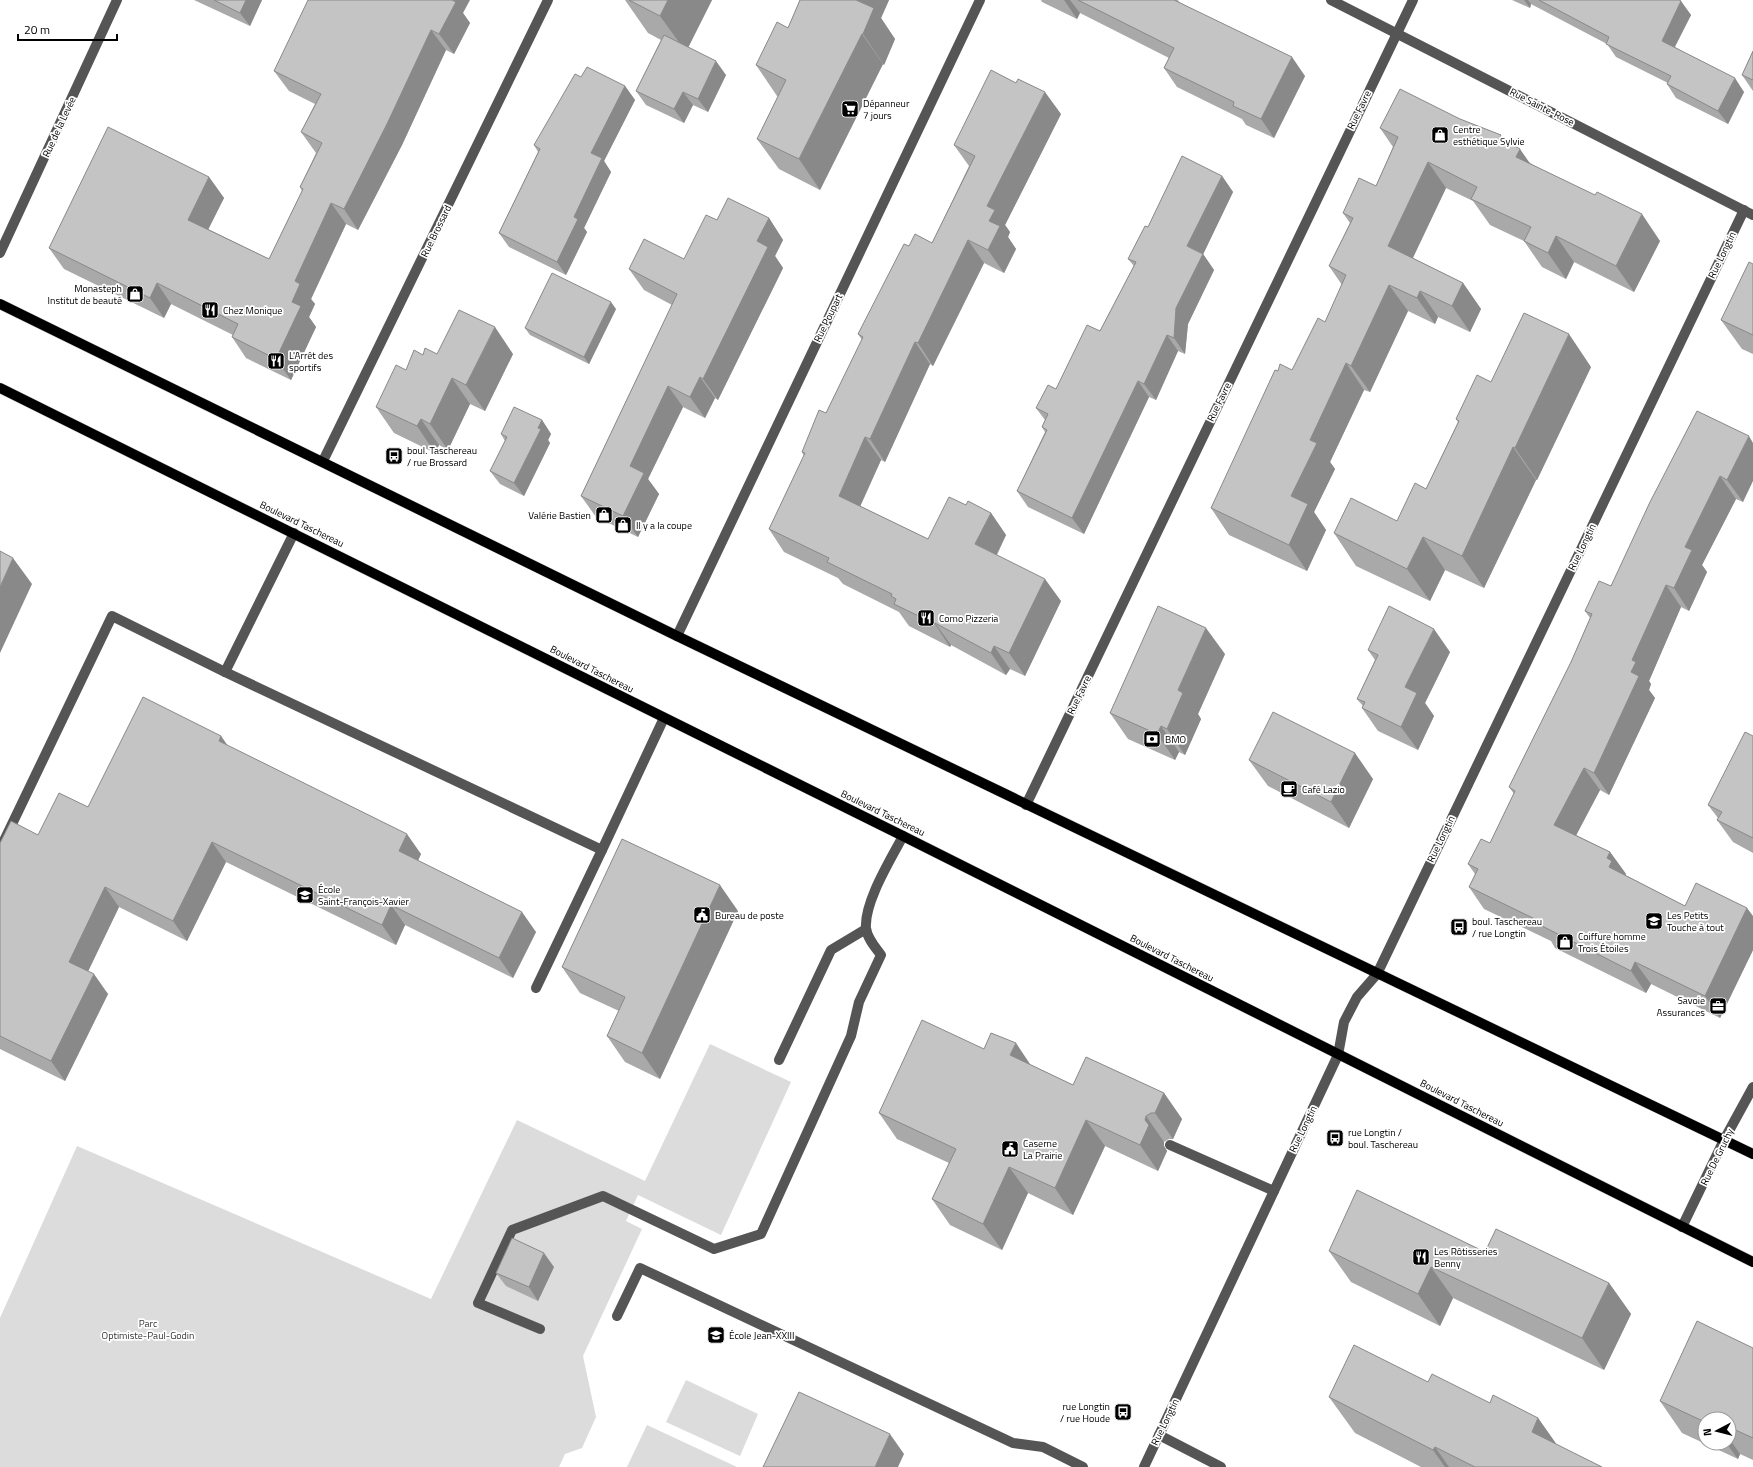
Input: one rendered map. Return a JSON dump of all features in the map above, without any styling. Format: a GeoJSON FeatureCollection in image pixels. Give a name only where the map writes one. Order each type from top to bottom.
{"type":"FeatureCollection","features":[{"type":"Feature","properties":{"kind":"main road"},"geometry":{"type":"LineString","coordinates":[[0,304],[677,636],[1753,1154]]}},
{"type":"Feature","properties":{"kind":"main road","name":"Boulevard Taschereau"},"geometry":{"type":"LineString","coordinates":[[0,388],[903,836],[1753,1262]]}},
{"type":"Feature","properties":{"kind":"street","name":"Rue de la Levée"},"geometry":{"type":"LineString","coordinates":[[0,253],[117,0]]}},
{"type":"Feature","properties":{"kind":"street","name":"Rue Brossard"},"geometry":{"type":"LineString","coordinates":[[324,462],[548,0]]}},
{"type":"Feature","properties":{"kind":"street","name":"Rue Poupart"},"geometry":{"type":"LineString","coordinates":[[677,636],[980,0]]}},
{"type":"Feature","properties":{"kind":"street","name":"Rue Sainte-Rose"},"geometry":{"type":"LineString","coordinates":[[1331,0],[1753,215]]}},
{"type":"Feature","properties":{"kind":"street","name":"Rue Favre"},"geometry":{"type":"LineString","coordinates":[[1026,805],[1413,0]]}},
{"type":"Feature","properties":{"kind":"street","name":"Rue Longtin"},"geometry":{"type":"LineString","coordinates":[[1144,1467],[1338,1055],[1344,1022],[1357,997],[1377,974],[1744,210]]}},
{"type":"Feature","properties":{"kind":"street"},"geometry":{"type":"LineString","coordinates":[[225,672],[294,533]]}},
{"type":"Feature","properties":{"kind":"street"},"geometry":{"type":"LineString","coordinates":[[0,849],[112,616],[225,672],[602,850]]}},
{"type":"Feature","properties":{"kind":"street"},"geometry":{"type":"LineString","coordinates":[[536,988],[664,718]]}},
{"type":"Feature","properties":{"kind":"street"},"geometry":{"type":"LineString","coordinates":[[540,1329],[478,1302],[512,1230],[603,1196],[714,1249],[761,1234],[851,1036],[859,1002],[881,955],[871,942],[866,929],[868,916],[877,886],[903,836]]}},
{"type":"Feature","properties":{"kind":"street"},"geometry":{"type":"LineString","coordinates":[[779,1060],[831,950],[866,929]]}},
{"type":"Feature","properties":{"kind":"street","name":"Rue De Gruchy"},"geometry":{"type":"LineString","coordinates":[[1682,1227],[1724,1140],[1753,1087]]}},
{"type":"Feature","properties":{"kind":"street"},"geometry":{"type":"LineString","coordinates":[[1170,1145],[1274,1191]]}},
{"type":"Feature","properties":{"kind":"street"},"geometry":{"type":"LineString","coordinates":[[617,1316],[640,1268],[1013,1444],[1042,1447],[1083,1467]]}},
{"type":"Feature","properties":{"kind":"street"},"geometry":{"type":"LineString","coordinates":[[1158,1435],[1221,1467]]}},
{"type":"Feature","properties":{"kind":"green space","name":"Parc Optimiste-Paul-Godin"},"geometry":{"type":"Polygon","coordinates":[[[710,1044],[791,1082],[721,1235],[638,1195],[626,1221],[642,1229],[583,1356],[596,1417],[582,1448],[565,1454],[559,1467],[0,1467],[0,1318],[77,1146],[431,1299],[517,1120],[645,1181],[710,1044]]]}},
{"type":"Feature","properties":{"kind":"green space"},"geometry":{"type":"Polygon","coordinates":[[[686,1380],[758,1414],[740,1456],[666,1422],[686,1380]]]}},
{"type":"Feature","properties":{"kind":"green space"},"geometry":{"type":"Polygon","coordinates":[[[647,1425],[737,1467],[627,1467],[647,1425]]]}},
{"type":"Feature","properties":{"kind":"building"},"geometry":{"type":"Polygon","coordinates":[[[214,0],[246,0],[240,13],[214,0]]]}},
{"type":"Feature","properties":{"kind":"building"},"geometry":{"type":"Polygon","coordinates":[[[308,0],[452,0],[456,2],[439,34],[431,30],[387,124],[344,209],[331,203],[295,281],[300,284],[292,302],[301,306],[276,359],[232,337],[238,324],[157,283],[150,298],[49,248],[108,127],[209,177],[188,220],[269,259],[303,189],[300,187],[322,143],[301,132],[321,94],[274,71],[308,0]]]}},
{"type":"Feature","properties":{"kind":"building"},"geometry":{"type":"Polygon","coordinates":[[[629,0],[668,0],[660,16],[629,0]]]}},
{"type":"Feature","properties":{"kind":"building"},"geometry":{"type":"Polygon","coordinates":[[[800,0],[856,0],[874,8],[863,34],[799,159],[757,139],[786,80],[756,65],[777,22],[788,28],[800,0]]]}},
{"type":"Feature","properties":{"kind":"building"},"geometry":{"type":"Polygon","coordinates":[[[1078,0],[1174,0],[1292,57],[1261,119],[1233,106],[1234,102],[1164,68],[1174,48],[1078,0]]]}},
{"type":"Feature","properties":{"kind":"building"},"geometry":{"type":"Polygon","coordinates":[[[1539,0],[1679,0],[1681,1],[1662,41],[1735,78],[1718,111],[1667,84],[1671,76],[1606,44],[1609,37],[1539,0]]]}},
{"type":"Feature","properties":{"kind":"building"},"geometry":{"type":"Polygon","coordinates":[[[664,35],[716,61],[698,99],[683,92],[674,109],[636,91],[664,35]]]}},
{"type":"Feature","properties":{"kind":"building"},"geometry":{"type":"Polygon","coordinates":[[[1753,51],[1753,80],[1742,75],[1753,51]]]}},
{"type":"Feature","properties":{"kind":"building"},"geometry":{"type":"Polygon","coordinates":[[[587,67],[625,86],[591,153],[602,158],[574,217],[578,219],[557,262],[499,233],[540,149],[534,145],[575,74],[581,77],[587,67]]]}},
{"type":"Feature","properties":{"kind":"building"},"geometry":{"type":"Polygon","coordinates":[[[991,70],[1016,83],[1018,79],[1045,92],[987,206],[995,210],[989,221],[1000,226],[988,250],[968,240],[918,343],[915,342],[870,439],[865,437],[839,496],[928,539],[949,497],[966,505],[968,501],[991,513],[975,544],[1045,579],[1009,653],[994,646],[991,653],[935,623],[894,604],[896,599],[891,596],[892,594],[827,562],[829,558],[769,529],[805,453],[802,452],[819,410],[826,413],[863,337],[858,334],[904,244],[909,246],[915,234],[932,243],[975,156],[954,145],[991,70]]]}},
{"type":"Feature","properties":{"kind":"building"},"geometry":{"type":"Polygon","coordinates":[[[1400,89],[1460,119],[1501,135],[1500,137],[1520,149],[1516,157],[1595,195],[1597,192],[1642,214],[1616,266],[1556,236],[1548,253],[1524,241],[1531,227],[1471,199],[1477,187],[1428,162],[1388,246],[1463,283],[1452,306],[1420,291],[1417,298],[1389,285],[1351,366],[1346,363],[1310,440],[1317,443],[1291,496],[1308,504],[1289,545],[1211,508],[1275,370],[1278,371],[1280,364],[1292,370],[1318,318],[1325,322],[1346,275],[1329,266],[1353,218],[1343,213],[1359,178],[1376,186],[1398,137],[1380,128],[1400,89]]]}},
{"type":"Feature","properties":{"kind":"building"},"geometry":{"type":"Polygon","coordinates":[[[1182,156],[1222,176],[1187,246],[1203,254],[1176,308],[1174,338],[1167,335],[1144,384],[1138,381],[1072,518],[1017,491],[1047,430],[1042,427],[1048,414],[1036,408],[1048,385],[1056,389],[1087,325],[1100,331],[1136,262],[1128,259],[1145,226],[1148,227],[1182,156]]]}},
{"type":"Feature","properties":{"kind":"building"},"geometry":{"type":"Polygon","coordinates":[[[728,198],[769,218],[757,241],[768,247],[703,379],[700,377],[690,397],[668,386],[630,466],[644,473],[623,516],[581,496],[677,294],[629,269],[644,239],[684,259],[706,215],[717,220],[728,198]]]}},
{"type":"Feature","properties":{"kind":"building"},"geometry":{"type":"Polygon","coordinates":[[[1749,262],[1753,264],[1753,335],[1721,320],[1749,262]]]}},
{"type":"Feature","properties":{"kind":"building"},"geometry":{"type":"Polygon","coordinates":[[[552,273],[611,302],[584,357],[525,328],[552,273]]]}},
{"type":"Feature","properties":{"kind":"building"},"geometry":{"type":"Polygon","coordinates":[[[459,310],[495,327],[466,385],[452,378],[430,424],[421,419],[417,426],[376,407],[396,365],[406,370],[414,350],[423,355],[425,348],[437,354],[459,310]]]}},
{"type":"Feature","properties":{"kind":"building"},"geometry":{"type":"Polygon","coordinates":[[[1524,313],[1569,334],[1515,448],[1513,447],[1462,556],[1423,537],[1407,569],[1334,533],[1351,498],[1397,521],[1415,483],[1426,489],[1459,421],[1456,419],[1477,375],[1491,382],[1524,313]]]}},
{"type":"Feature","properties":{"kind":"building"},"geometry":{"type":"Polygon","coordinates":[[[514,407],[542,420],[538,428],[541,429],[514,483],[490,471],[507,437],[501,434],[514,407]]]}},
{"type":"Feature","properties":{"kind":"building"},"geometry":{"type":"Polygon","coordinates":[[[1697,411],[1749,436],[1727,480],[1720,476],[1685,547],[1692,550],[1674,588],[1666,585],[1632,660],[1636,662],[1631,672],[1639,676],[1594,773],[1584,768],[1554,825],[1610,852],[1607,858],[1612,861],[1609,867],[1685,906],[1696,883],[1747,908],[1705,996],[1635,962],[1631,971],[1540,925],[1541,922],[1469,887],[1478,869],[1468,864],[1481,839],[1490,843],[1515,791],[1509,787],[1571,662],[1592,614],[1585,611],[1599,581],[1611,586],[1650,502],[1697,411]]]}},
{"type":"Feature","properties":{"kind":"building"},"geometry":{"type":"Polygon","coordinates":[[[0,551],[13,558],[0,587],[0,551]]]}},
{"type":"Feature","properties":{"kind":"building"},"geometry":{"type":"Polygon","coordinates":[[[1158,606],[1206,628],[1178,690],[1183,693],[1167,729],[1161,726],[1157,734],[1110,713],[1158,606]]]}},
{"type":"Feature","properties":{"kind":"building"},"geometry":{"type":"Polygon","coordinates":[[[1389,606],[1434,629],[1405,687],[1417,693],[1401,727],[1362,708],[1365,702],[1357,699],[1378,655],[1368,650],[1389,606]]]}},
{"type":"Feature","properties":{"kind":"building"},"geometry":{"type":"Polygon","coordinates":[[[143,697],[221,736],[219,741],[407,834],[399,851],[522,912],[499,958],[391,905],[382,925],[212,842],[173,921],[105,887],[69,962],[94,974],[51,1061],[0,1036],[0,843],[11,821],[38,835],[59,793],[88,807],[143,697]]]}},
{"type":"Feature","properties":{"kind":"building"},"geometry":{"type":"Polygon","coordinates":[[[1273,712],[1355,753],[1331,802],[1249,760],[1273,712]]]}},
{"type":"Feature","properties":{"kind":"building"},"geometry":{"type":"Polygon","coordinates":[[[1745,732],[1753,736],[1753,838],[1717,820],[1722,812],[1708,805],[1745,732]]]}},
{"type":"Feature","properties":{"kind":"building"},"geometry":{"type":"Polygon","coordinates":[[[622,839],[720,885],[642,1053],[607,1036],[625,997],[562,967],[622,839]]]}},
{"type":"Feature","properties":{"kind":"building","name":"Caserne La Prairie"},"geometry":{"type":"Polygon","coordinates":[[[922,1020],[984,1049],[991,1033],[1016,1043],[1010,1055],[1073,1085],[1086,1057],[1164,1093],[1155,1113],[1151,1113],[1146,1116],[1145,1120],[1149,1125],[1140,1145],[1086,1120],[1055,1188],[1009,1167],[983,1224],[932,1199],[956,1149],[879,1113],[922,1020]]]}},
{"type":"Feature","properties":{"kind":"building"},"geometry":{"type":"Polygon","coordinates":[[[1357,1190],[1485,1252],[1496,1229],[1609,1283],[1582,1338],[1431,1267],[1418,1294],[1329,1251],[1357,1190]]]}},
{"type":"Feature","properties":{"kind":"building"},"geometry":{"type":"Polygon","coordinates":[[[512,1238],[544,1253],[529,1287],[496,1273],[512,1238]]]}},
{"type":"Feature","properties":{"kind":"building"},"geometry":{"type":"Polygon","coordinates":[[[1697,1321],[1753,1348],[1753,1438],[1737,1431],[1737,1411],[1697,1411],[1697,1418],[1660,1401],[1697,1321]]]}},
{"type":"Feature","properties":{"kind":"building"},"geometry":{"type":"Polygon","coordinates":[[[1354,1345],[1428,1382],[1432,1374],[1490,1403],[1493,1395],[1538,1418],[1532,1432],[1602,1467],[1475,1467],[1435,1447],[1433,1450],[1329,1397],[1354,1345]]]}},
{"type":"Feature","properties":{"kind":"building"},"geometry":{"type":"Polygon","coordinates":[[[799,1392],[890,1434],[875,1467],[763,1467],[799,1392]]]}},
{"type":"Feature","properties":{"kind":"place","name":"Dépanneur 7 jours"},"geometry":{"type":"Point","coordinates":[850,109]}},
{"type":"Feature","properties":{"kind":"place","name":"Centre esthétique Sylvie"},"geometry":{"type":"Point","coordinates":[1440,135]}},
{"type":"Feature","properties":{"kind":"place","name":"Monasteph Institut de beauté"},"geometry":{"type":"Point","coordinates":[135,294]}},
{"type":"Feature","properties":{"kind":"place","name":"Chez Monique"},"geometry":{"type":"Point","coordinates":[210,310]}},
{"type":"Feature","properties":{"kind":"place","name":"L'Arrêt des sportifs"},"geometry":{"type":"Point","coordinates":[276,361]}},
{"type":"Feature","properties":{"kind":"place","name":"boul. Taschereau / rue Brossard"},"geometry":{"type":"Point","coordinates":[394,456]}},
{"type":"Feature","properties":{"kind":"place","name":"Valérie Bastien"},"geometry":{"type":"Point","coordinates":[604,515]}},
{"type":"Feature","properties":{"kind":"place","name":"Il y a la coupe"},"geometry":{"type":"Point","coordinates":[623,525]}},
{"type":"Feature","properties":{"kind":"place","name":"Como Pizzeria"},"geometry":{"type":"Point","coordinates":[926,618]}},
{"type":"Feature","properties":{"kind":"place","name":"BMO"},"geometry":{"type":"Point","coordinates":[1152,739]}},
{"type":"Feature","properties":{"kind":"place","name":"Café Lazio"},"geometry":{"type":"Point","coordinates":[1289,789]}},
{"type":"Feature","properties":{"kind":"place","name":"École Saint-François-Xavier"},"geometry":{"type":"Point","coordinates":[305,895]}},
{"type":"Feature","properties":{"kind":"place","name":"Bureau de poste"},"geometry":{"type":"Point","coordinates":[702,915]}},
{"type":"Feature","properties":{"kind":"place","name":"Les Petits Touche à tout"},"geometry":{"type":"Point","coordinates":[1654,921]}},
{"type":"Feature","properties":{"kind":"place","name":"boul. Taschereau / rue Longtin"},"geometry":{"type":"Point","coordinates":[1459,927]}},
{"type":"Feature","properties":{"kind":"place","name":"Coiffure homme Trois Étoiles"},"geometry":{"type":"Point","coordinates":[1565,942]}},
{"type":"Feature","properties":{"kind":"place","name":"Savoie Assurances"},"geometry":{"type":"Point","coordinates":[1718,1006]}},
{"type":"Feature","properties":{"kind":"place","name":"rue Longtin / boul. Taschereau"},"geometry":{"type":"Point","coordinates":[1335,1138]}},
{"type":"Feature","properties":{"kind":"place","name":"Caserne La Prairie"},"geometry":{"type":"Point","coordinates":[1010,1149]}},
{"type":"Feature","properties":{"kind":"place","name":"Les Rôtisseries Benny"},"geometry":{"type":"Point","coordinates":[1421,1257]}},
{"type":"Feature","properties":{"kind":"place","name":"École Jean-XXIII"},"geometry":{"type":"Point","coordinates":[716,1335]}},
{"type":"Feature","properties":{"kind":"place","name":"rue Longtin / rue Houde"},"geometry":{"type":"Point","coordinates":[1123,1412]}}]}
